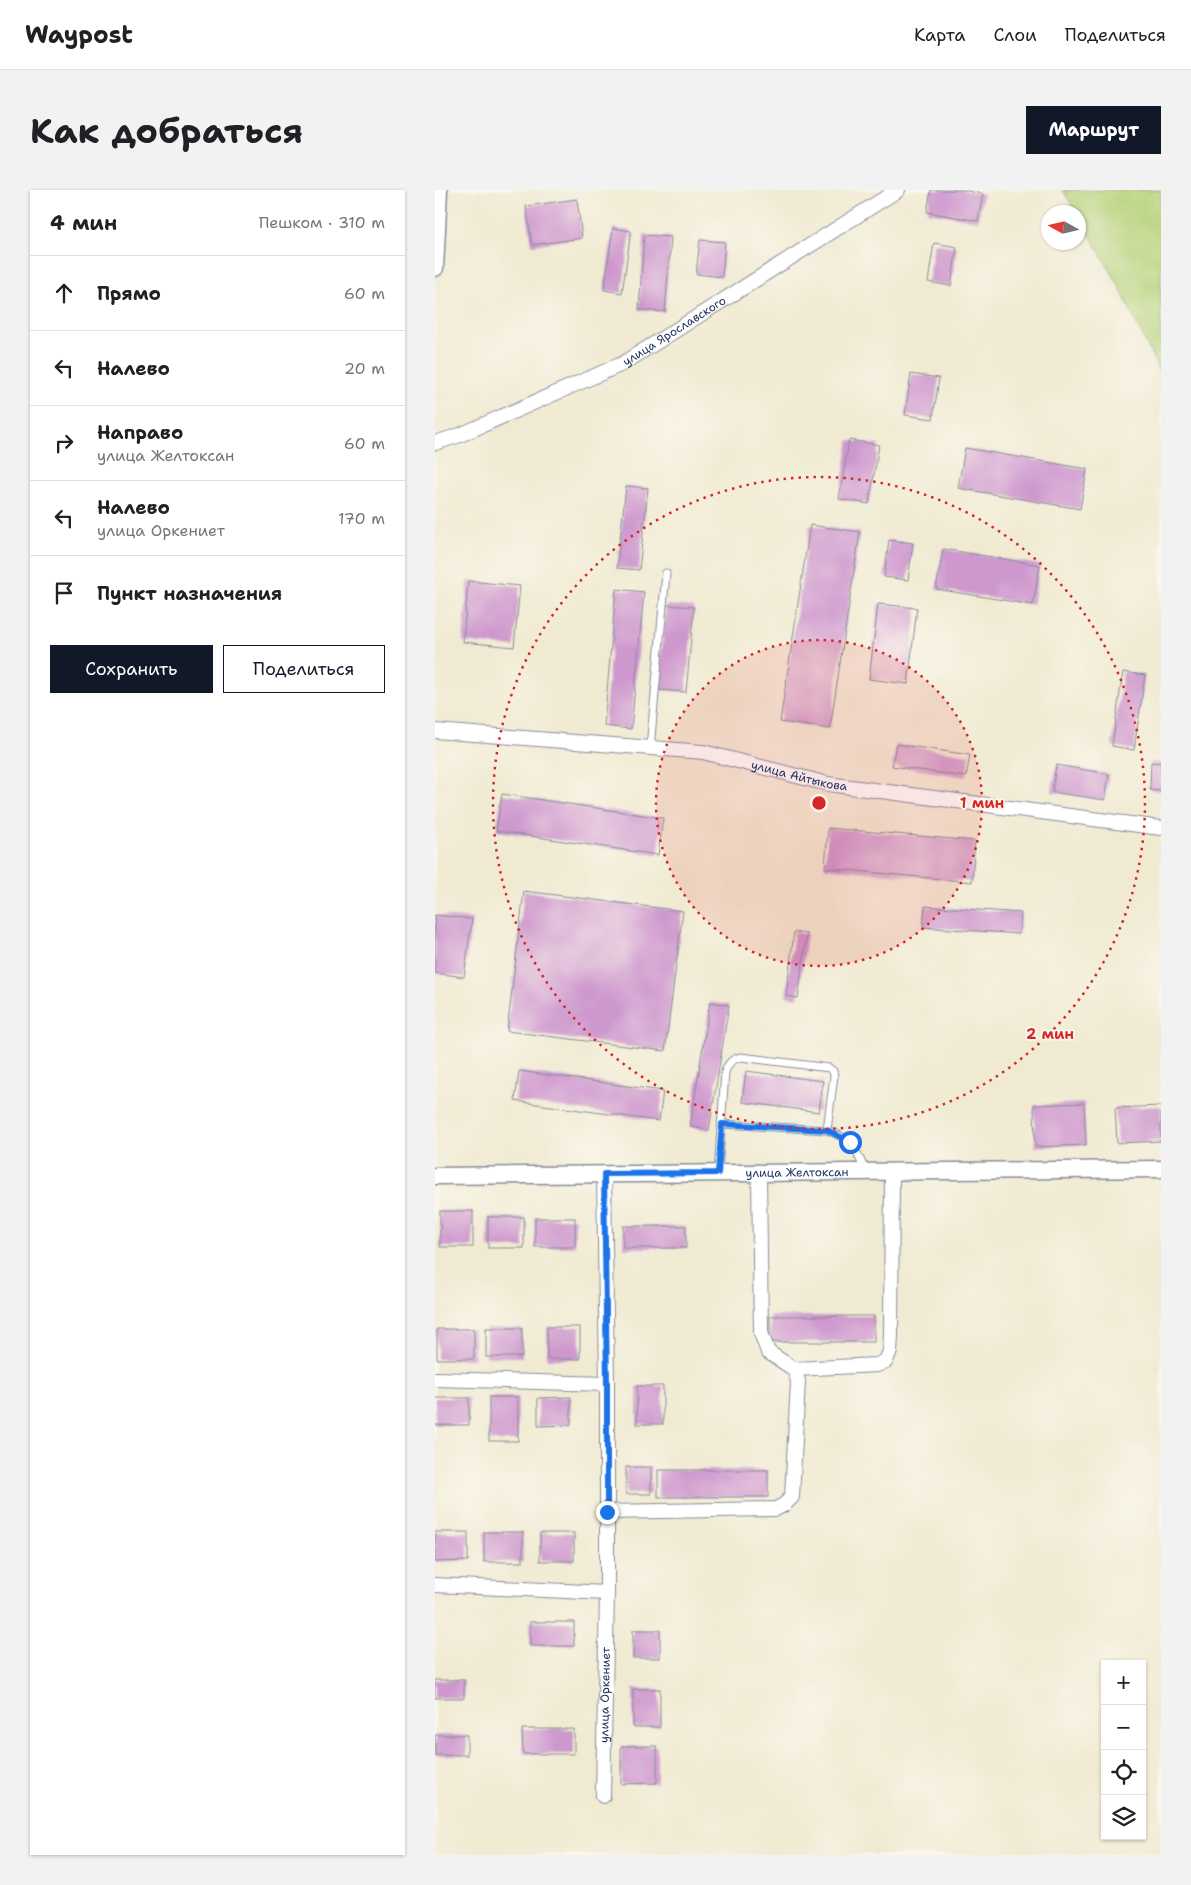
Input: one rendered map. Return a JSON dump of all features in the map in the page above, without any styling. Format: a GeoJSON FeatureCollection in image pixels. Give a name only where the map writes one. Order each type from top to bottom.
{"type":"FeatureCollection","features":[{"type":"Feature","properties":{"kind":"street"},"geometry":{"type":"LineString","coordinates":[[435,268],[439,190]]}},
{"type":"Feature","properties":{"kind":"street","name":"улица Ярославского"},"geometry":{"type":"LineString","coordinates":[[435,443],[460,435],[622,364],[898,190]]}},
{"type":"Feature","properties":{"kind":"street","name":"улица Айтыкова"},"geometry":{"type":"LineString","coordinates":[[435,731],[703,752],[828,784],[1161,828]]}},
{"type":"Feature","properties":{"kind":"street","name":"улица Желтоксан"},"geometry":{"type":"LineString","coordinates":[[435,1176],[1161,1169]]}},
{"type":"Feature","properties":{"kind":"street"},"geometry":{"type":"LineString","coordinates":[[794,1369],[877,1365],[887,1361],[891,1336],[892,1171]]}},
{"type":"Feature","properties":{"kind":"street","name":"улица Оркениет"},"geometry":{"type":"LineString","coordinates":[[603,1796],[607,1593],[604,1174]]}},
{"type":"Feature","properties":{"kind":"street"},"geometry":{"type":"LineString","coordinates":[[607,1512],[776,1509],[785,1504],[791,1497],[798,1380],[794,1369],[769,1352],[761,1333],[759,1174]]}},
{"type":"Feature","properties":{"kind":"street"},"geometry":{"type":"LineString","coordinates":[[435,1379],[607,1384]]}},
{"type":"Feature","properties":{"kind":"street"},"geometry":{"type":"LineString","coordinates":[[435,1585],[607,1593]]}},
{"type":"Feature","properties":{"kind":"lane"},"geometry":{"type":"LineString","coordinates":[[650,748],[666,573]]}},
{"type":"Feature","properties":{"kind":"lane"},"geometry":{"type":"LineString","coordinates":[[718,1173],[725,1072],[727,1065],[733,1059],[741,1057],[829,1068],[833,1071],[835,1076],[827,1130]]}},
{"type":"Feature","properties":{"kind":"lane"},"geometry":{"type":"LineString","coordinates":[[722,1124],[827,1130],[843,1137],[855,1147],[865,1171]]}},
{"type":"Feature","properties":{"kind":"green space"},"geometry":{"type":"Polygon","coordinates":[[[1063,190],[1161,190],[1161,375],[1118,284],[1086,228],[1086,205],[1072,205],[1063,190]]]}},
{"type":"Feature","properties":{"kind":"building"},"geometry":{"type":"Polygon","coordinates":[[[931,190],[962,190],[983,194],[978,221],[927,212],[931,190]]]}},
{"type":"Feature","properties":{"kind":"building"},"geometry":{"type":"Polygon","coordinates":[[[577,199],[582,238],[532,245],[526,206],[577,199]]]}},
{"type":"Feature","properties":{"kind":"building"},"geometry":{"type":"Polygon","coordinates":[[[613,228],[631,231],[622,293],[604,290],[613,228]]]}},
{"type":"Feature","properties":{"kind":"building"},"geometry":{"type":"Polygon","coordinates":[[[644,235],[671,237],[665,312],[639,310],[644,235]]]}},
{"type":"Feature","properties":{"kind":"building"},"geometry":{"type":"Polygon","coordinates":[[[700,240],[725,242],[722,277],[696,274],[700,240]]]}},
{"type":"Feature","properties":{"kind":"building"},"geometry":{"type":"Polygon","coordinates":[[[934,243],[957,247],[951,286],[928,282],[934,243]]]}},
{"type":"Feature","properties":{"kind":"building"},"geometry":{"type":"Polygon","coordinates":[[[911,374],[939,378],[933,419],[905,415],[911,374]]]}},
{"type":"Feature","properties":{"kind":"building"},"geometry":{"type":"Polygon","coordinates":[[[849,440],[879,445],[869,504],[839,499],[849,440]]]}},
{"type":"Feature","properties":{"kind":"building"},"geometry":{"type":"Polygon","coordinates":[[[965,448],[1087,469],[1080,509],[958,488],[965,448]]]}},
{"type":"Feature","properties":{"kind":"building"},"geometry":{"type":"Polygon","coordinates":[[[626,486],[648,488],[639,570],[617,568],[626,486]]]}},
{"type":"Feature","properties":{"kind":"building"},"geometry":{"type":"Polygon","coordinates":[[[810,525],[860,532],[830,729],[780,722],[810,525]]]}},
{"type":"Feature","properties":{"kind":"building"},"geometry":{"type":"Polygon","coordinates":[[[889,540],[913,543],[908,580],[884,577],[889,540]]]}},
{"type":"Feature","properties":{"kind":"building"},"geometry":{"type":"Polygon","coordinates":[[[943,549],[1040,565],[1033,605],[936,589],[943,549]]]}},
{"type":"Feature","properties":{"kind":"building"},"geometry":{"type":"Polygon","coordinates":[[[468,581],[520,586],[514,647],[463,642],[468,581]]]}},
{"type":"Feature","properties":{"kind":"building"},"geometry":{"type":"Polygon","coordinates":[[[616,589],[644,592],[631,729],[604,726],[616,589]]]}},
{"type":"Feature","properties":{"kind":"building"},"geometry":{"type":"Polygon","coordinates":[[[878,604],[917,608],[908,684],[869,679],[878,604]]]}},
{"type":"Feature","properties":{"kind":"building"},"geometry":{"type":"Polygon","coordinates":[[[666,605],[694,607],[686,692],[658,690],[666,605]]]}},
{"type":"Feature","properties":{"kind":"building"},"geometry":{"type":"Polygon","coordinates":[[[1123,672],[1145,675],[1134,750],[1112,746],[1123,672]]]}},
{"type":"Feature","properties":{"kind":"building"},"geometry":{"type":"Polygon","coordinates":[[[896,744],[970,755],[966,777],[892,766],[896,744]]]}},
{"type":"Feature","properties":{"kind":"building"},"geometry":{"type":"Polygon","coordinates":[[[1151,762],[1161,763],[1161,791],[1150,790],[1151,762]]]}},
{"type":"Feature","properties":{"kind":"building"},"geometry":{"type":"Polygon","coordinates":[[[1056,765],[1109,774],[1105,800],[1052,792],[1056,765]]]}},
{"type":"Feature","properties":{"kind":"building"},"geometry":{"type":"Polygon","coordinates":[[[502,794],[663,818],[658,855],[496,831],[502,794]]]}},
{"type":"Feature","properties":{"kind":"building"},"geometry":{"type":"Polygon","coordinates":[[[828,828],[975,841],[972,882],[825,868],[828,828]]]}},
{"type":"Feature","properties":{"kind":"building"},"geometry":{"type":"Polygon","coordinates":[[[524,891],[683,911],[665,1051],[507,1031],[524,891]]]}},
{"type":"Feature","properties":{"kind":"building"},"geometry":{"type":"Polygon","coordinates":[[[925,906],[1021,913],[1019,934],[923,927],[925,906]]]}},
{"type":"Feature","properties":{"kind":"building"},"geometry":{"type":"Polygon","coordinates":[[[435,915],[472,919],[464,977],[435,973],[435,915]]]}},
{"type":"Feature","properties":{"kind":"building"},"geometry":{"type":"Polygon","coordinates":[[[794,932],[807,934],[798,998],[786,996],[794,932]]]}},
{"type":"Feature","properties":{"kind":"building"},"geometry":{"type":"Polygon","coordinates":[[[710,1002],[729,1005],[709,1130],[690,1127],[710,1002]]]}},
{"type":"Feature","properties":{"kind":"building"},"geometry":{"type":"Polygon","coordinates":[[[519,1071],[663,1091],[659,1121],[515,1101],[519,1071]]]}},
{"type":"Feature","properties":{"kind":"building"},"geometry":{"type":"Polygon","coordinates":[[[746,1071],[823,1081],[819,1112],[742,1102],[746,1071]]]}},
{"type":"Feature","properties":{"kind":"building"},"geometry":{"type":"Polygon","coordinates":[[[1084,1103],[1086,1145],[1035,1147],[1034,1105],[1084,1103]]]}},
{"type":"Feature","properties":{"kind":"building"},"geometry":{"type":"Polygon","coordinates":[[[1161,1106],[1161,1141],[1117,1143],[1115,1108],[1161,1106]]]}},
{"type":"Feature","properties":{"kind":"building"},"geometry":{"type":"Polygon","coordinates":[[[440,1211],[473,1211],[473,1247],[440,1247],[440,1211]]]}},
{"type":"Feature","properties":{"kind":"building"},"geometry":{"type":"Polygon","coordinates":[[[488,1217],[524,1217],[524,1248],[488,1248],[488,1217]]]}},
{"type":"Feature","properties":{"kind":"building"},"geometry":{"type":"Polygon","coordinates":[[[535,1218],[575,1218],[575,1247],[535,1247],[535,1218]]]}},
{"type":"Feature","properties":{"kind":"building"},"geometry":{"type":"Polygon","coordinates":[[[623,1226],[686,1226],[686,1248],[623,1248],[623,1226]]]}},
{"type":"Feature","properties":{"kind":"building"},"geometry":{"type":"Polygon","coordinates":[[[770,1316],[874,1316],[874,1342],[770,1342],[770,1316]]]}},
{"type":"Feature","properties":{"kind":"building"},"geometry":{"type":"Polygon","coordinates":[[[547,1327],[580,1327],[580,1359],[547,1359],[547,1327]]]}},
{"type":"Feature","properties":{"kind":"building"},"geometry":{"type":"Polygon","coordinates":[[[486,1328],[522,1328],[522,1357],[486,1357],[486,1328]]]}},
{"type":"Feature","properties":{"kind":"building"},"geometry":{"type":"Polygon","coordinates":[[[437,1329],[474,1329],[474,1359],[437,1359],[437,1329]]]}},
{"type":"Feature","properties":{"kind":"building"},"geometry":{"type":"Polygon","coordinates":[[[637,1386],[663,1386],[663,1424],[637,1424],[637,1386]]]}},
{"type":"Feature","properties":{"kind":"building"},"geometry":{"type":"Polygon","coordinates":[[[489,1397],[518,1397],[518,1441],[489,1441],[489,1397]]]}},
{"type":"Feature","properties":{"kind":"building"},"geometry":{"type":"Polygon","coordinates":[[[571,1397],[571,1425],[538,1426],[538,1398],[571,1397]]]}},
{"type":"Feature","properties":{"kind":"building"},"geometry":{"type":"Polygon","coordinates":[[[435,1398],[469,1398],[469,1425],[435,1425],[435,1398]]]}},
{"type":"Feature","properties":{"kind":"building"},"geometry":{"type":"Polygon","coordinates":[[[626,1467],[651,1467],[651,1494],[626,1494],[626,1467]]]}},
{"type":"Feature","properties":{"kind":"building"},"geometry":{"type":"Polygon","coordinates":[[[658,1470],[768,1470],[768,1497],[658,1497],[658,1470]]]}},
{"type":"Feature","properties":{"kind":"building"},"geometry":{"type":"Polygon","coordinates":[[[435,1532],[468,1532],[468,1561],[435,1562],[435,1532]]]}},
{"type":"Feature","properties":{"kind":"building"},"geometry":{"type":"Polygon","coordinates":[[[484,1532],[523,1532],[523,1562],[484,1562],[484,1532]]]}},
{"type":"Feature","properties":{"kind":"building"},"geometry":{"type":"Polygon","coordinates":[[[540,1533],[574,1533],[574,1561],[540,1561],[540,1533]]]}},
{"type":"Feature","properties":{"kind":"building"},"geometry":{"type":"Polygon","coordinates":[[[530,1622],[574,1622],[574,1646],[530,1646],[530,1622]]]}},
{"type":"Feature","properties":{"kind":"building"},"geometry":{"type":"Polygon","coordinates":[[[633,1630],[660,1630],[660,1658],[633,1658],[633,1630]]]}},
{"type":"Feature","properties":{"kind":"building"},"geometry":{"type":"Polygon","coordinates":[[[435,1680],[464,1680],[464,1698],[435,1698],[435,1680]]]}},
{"type":"Feature","properties":{"kind":"building"},"geometry":{"type":"Polygon","coordinates":[[[633,1689],[660,1689],[660,1727],[633,1727],[633,1689]]]}},
{"type":"Feature","properties":{"kind":"building"},"geometry":{"type":"Polygon","coordinates":[[[522,1729],[574,1729],[574,1754],[523,1754],[522,1729]]]}},
{"type":"Feature","properties":{"kind":"building"},"geometry":{"type":"Polygon","coordinates":[[[435,1735],[467,1735],[467,1755],[435,1755],[435,1735]]]}},
{"type":"Feature","properties":{"kind":"building"},"geometry":{"type":"Polygon","coordinates":[[[621,1746],[657,1746],[657,1783],[621,1784],[621,1746]]]}},
{"type":"Feature","properties":{"kind":"route"},"geometry":{"type":"LineString","coordinates":[[607,1512],[604,1174],[718,1173],[722,1124],[827,1130],[850,1142]]}}]}
